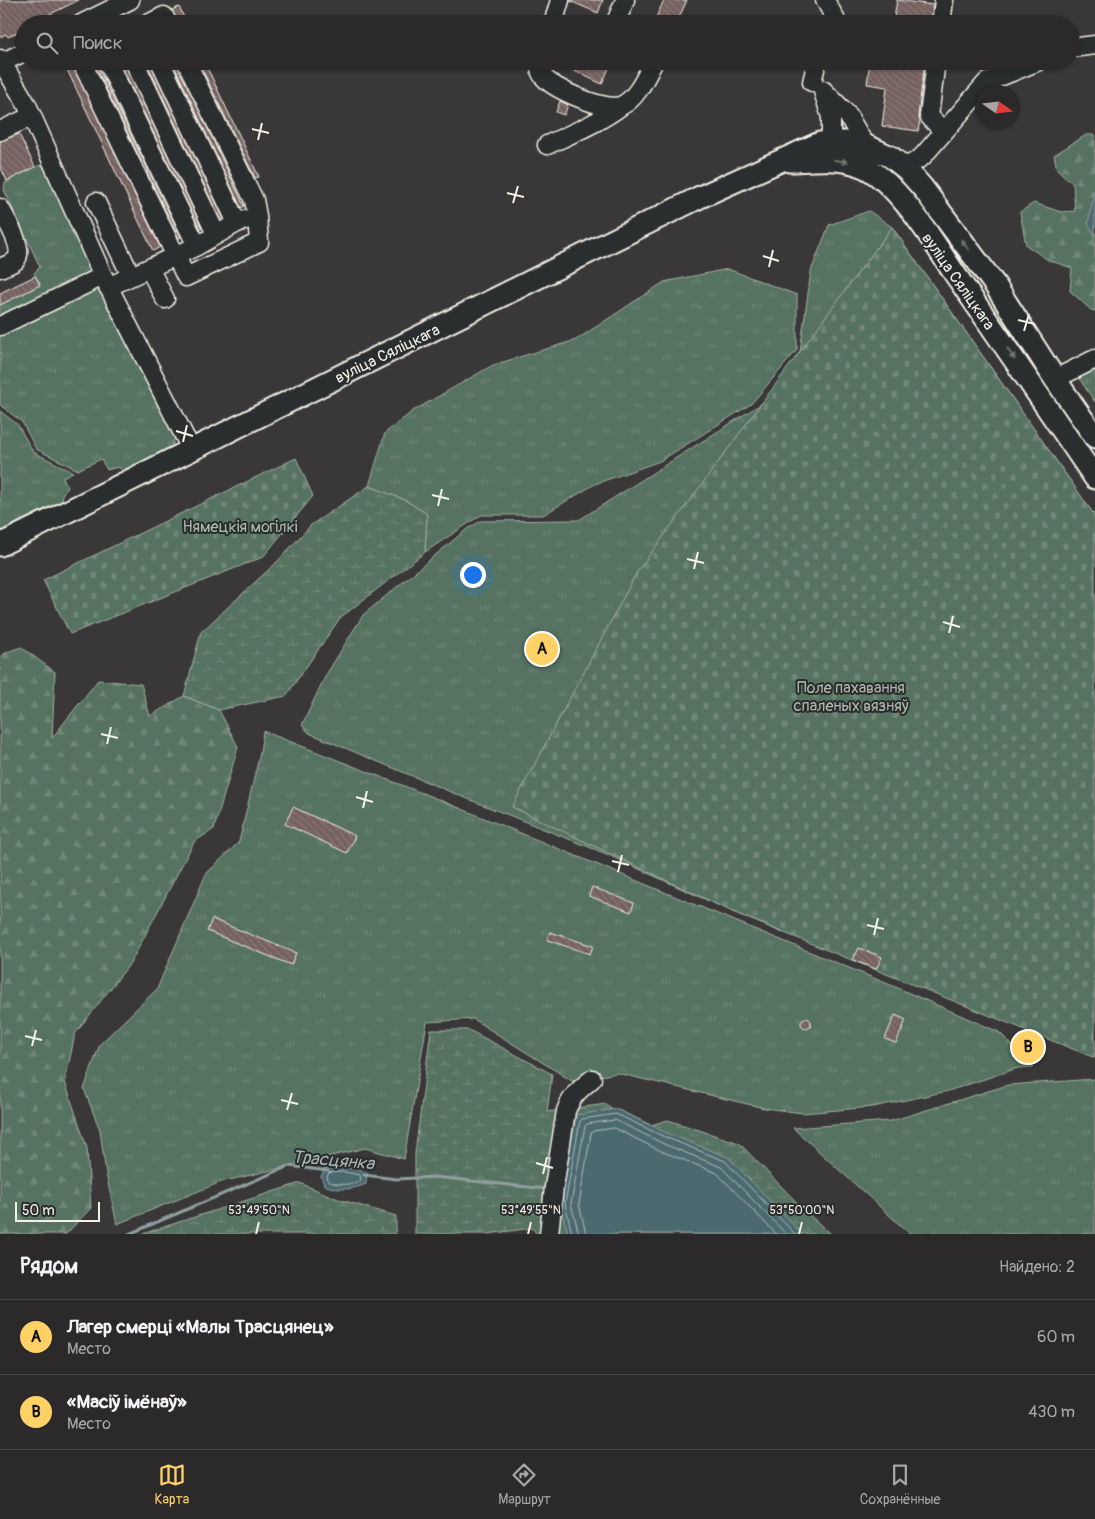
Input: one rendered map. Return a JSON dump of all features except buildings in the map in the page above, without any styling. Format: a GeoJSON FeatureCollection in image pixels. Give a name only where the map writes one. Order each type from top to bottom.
{"type":"FeatureCollection","features":[{"type":"Feature","properties":{"kind":"main road","name":"вуліца Сяліцкага"},"geometry":{"type":"LineString","coordinates":[[0,545],[700,197],[812,145],[831,142],[865,144],[890,156],[905,168],[922,187],[995,284],[1055,379],[1095,437]]}},
{"type":"Feature","properties":{"kind":"main road","name":"вуліца Сяліцкага"},"geometry":{"type":"LineString","coordinates":[[775,162],[816,159],[852,163],[868,170],[891,186],[973,300],[1095,478]]}},
{"type":"Feature","properties":{"kind":"main road"},"geometry":{"type":"LineString","coordinates":[[973,300],[995,284]]}},
{"type":"Feature","properties":{"kind":"street"},"geometry":{"type":"LineString","coordinates":[[556,15],[560,0]]}},
{"type":"Feature","properties":{"kind":"street"},"geometry":{"type":"LineString","coordinates":[[619,15],[625,0]]}},
{"type":"Feature","properties":{"kind":"street"},"geometry":{"type":"LineString","coordinates":[[825,0],[833,15]]}},
{"type":"Feature","properties":{"kind":"street"},"geometry":{"type":"LineString","coordinates":[[942,15],[944,0]]}},
{"type":"Feature","properties":{"kind":"street"},"geometry":{"type":"LineString","coordinates":[[98,15],[124,1]]}},
{"type":"Feature","properties":{"kind":"street"},"geometry":{"type":"LineString","coordinates":[[1080,46],[1095,44]]}},
{"type":"Feature","properties":{"kind":"street"},"geometry":{"type":"LineString","coordinates":[[15,56],[1,61],[32,116],[105,282],[192,451]]}},
{"type":"Feature","properties":{"kind":"street"},"geometry":{"type":"LineString","coordinates":[[85,70],[186,278],[259,242],[254,200],[190,70]]}},
{"type":"Feature","properties":{"kind":"street"},"geometry":{"type":"LineString","coordinates":[[111,70],[197,246]]}},
{"type":"Feature","properties":{"kind":"street"},"geometry":{"type":"LineString","coordinates":[[138,70],[216,234]]}},
{"type":"Feature","properties":{"kind":"street"},"geometry":{"type":"LineString","coordinates":[[164,70],[237,223]]}},
{"type":"Feature","properties":{"kind":"street"},"geometry":{"type":"LineString","coordinates":[[540,70],[549,82],[585,101],[611,107],[621,106]]}},
{"type":"Feature","properties":{"kind":"street"},"geometry":{"type":"LineString","coordinates":[[547,145],[597,122],[621,106],[638,92],[649,70]]}},
{"type":"Feature","properties":{"kind":"street"},"geometry":{"type":"LineString","coordinates":[[812,82],[815,70]]}},
{"type":"Feature","properties":{"kind":"street"},"geometry":{"type":"LineString","coordinates":[[935,70],[930,116],[944,132]]}},
{"type":"Feature","properties":{"kind":"street"},"geometry":{"type":"LineString","coordinates":[[905,168],[922,157],[987,82],[1017,70]]}},
{"type":"Feature","properties":{"kind":"street"},"geometry":{"type":"LineString","coordinates":[[831,142],[831,117],[823,90],[847,114],[865,144]]}},
{"type":"Feature","properties":{"kind":"street"},"geometry":{"type":"LineString","coordinates":[[0,131],[32,116]]}},
{"type":"Feature","properties":{"kind":"street"},"geometry":{"type":"LineString","coordinates":[[96,202],[131,276]]}},
{"type":"Feature","properties":{"kind":"street"},"geometry":{"type":"LineString","coordinates":[[0,208],[19,246],[19,254],[14,262],[0,268]]}},
{"type":"Feature","properties":{"kind":"street"},"geometry":{"type":"LineString","coordinates":[[0,326],[105,282],[131,276],[197,246],[237,223],[257,216]]}},
{"type":"Feature","properties":{"kind":"street"},"geometry":{"type":"LineString","coordinates":[[149,268],[165,299]]}},
{"type":"Feature","properties":{"kind":"street"},"geometry":{"type":"LineString","coordinates":[[1055,379],[1095,359]]}},
{"type":"Feature","properties":{"kind":"street"},"geometry":{"type":"LineString","coordinates":[[549,1234],[566,1111],[575,1093],[592,1079]]}},
{"type":"Feature","properties":{"kind":"green space"},"geometry":{"type":"Polygon","coordinates":[[[1086,135],[1095,135],[1095,311],[1091,310],[1070,291],[1072,268],[1048,260],[1026,245],[1020,212],[1034,203],[1061,212],[1075,211],[1073,184],[1057,169],[1054,155],[1086,135]]]}},
{"type":"Feature","properties":{"kind":"green space"},"geometry":{"type":"Polygon","coordinates":[[[40,165],[43,166],[92,272],[0,319],[0,305],[40,285],[34,273],[40,267],[4,190],[7,181],[40,165]]]}},
{"type":"Feature","properties":{"kind":"green space","name":"Поле пахавання спаленых вязняў"},"geometry":{"type":"Polygon","coordinates":[[[869,211],[892,227],[1095,516],[783,933],[604,853],[309,733],[302,725],[326,675],[363,615],[467,529],[481,521],[579,520],[775,395],[800,352],[811,271],[829,225],[869,211]]]}},
{"type":"Feature","properties":{"kind":"green space","name":"Поле пахавання спаленых вязняў"},"geometry":{"type":"Polygon","coordinates":[[[892,227],[1095,516],[1095,1058],[735,913],[512,807],[637,572],[892,227]]]}},
{"type":"Feature","properties":{"kind":"green space"},"geometry":{"type":"Polygon","coordinates":[[[728,269],[797,295],[797,350],[751,404],[660,461],[595,484],[543,515],[481,515],[425,552],[427,514],[405,500],[369,486],[385,433],[413,411],[493,365],[576,340],[664,282],[728,269]]]}},
{"type":"Feature","properties":{"kind":"green space"},"geometry":{"type":"Polygon","coordinates":[[[94,289],[99,289],[103,293],[175,437],[172,446],[167,450],[123,471],[118,467],[107,470],[101,459],[78,470],[36,449],[22,422],[0,405],[0,332],[94,289]]]}},
{"type":"Feature","properties":{"kind":"green space"},"geometry":{"type":"Polygon","coordinates":[[[1095,367],[1095,402],[1076,374],[1095,367]]]}},
{"type":"Feature","properties":{"kind":"green space"},"geometry":{"type":"Polygon","coordinates":[[[0,411],[18,425],[33,452],[73,472],[63,477],[68,488],[62,494],[63,500],[0,531],[0,411]]]}},
{"type":"Feature","properties":{"kind":"green space","name":"Нямецкія могілкі"},"geometry":{"type":"Polygon","coordinates":[[[296,458],[313,496],[263,557],[70,634],[43,580],[296,458]]]}},
{"type":"Feature","properties":{"kind":"green space"},"geometry":{"type":"Polygon","coordinates":[[[369,486],[405,500],[427,514],[425,552],[340,618],[286,696],[219,710],[184,696],[201,632],[277,562],[311,525],[369,486]]]}},
{"type":"Feature","properties":{"kind":"green space"},"geometry":{"type":"Polygon","coordinates":[[[21,647],[55,672],[52,738],[98,680],[141,684],[150,716],[184,696],[219,710],[238,747],[214,829],[194,842],[131,962],[75,1034],[65,1082],[87,1148],[91,1208],[66,1234],[0,1234],[0,657],[7,652],[21,647]]]}},
{"type":"Feature","properties":{"kind":"green space"},"geometry":{"type":"Polygon","coordinates":[[[263,731],[440,800],[893,986],[999,1032],[1034,1067],[1018,1068],[948,1091],[873,1107],[803,1113],[764,1108],[617,1073],[572,1081],[473,1019],[427,1022],[404,1159],[365,1148],[221,1182],[117,1224],[106,1174],[100,1130],[84,1089],[100,1044],[157,989],[206,874],[239,842],[260,753],[263,731]]]}},
{"type":"Feature","properties":{"kind":"green space"},"geometry":{"type":"Polygon","coordinates":[[[431,1030],[469,1030],[552,1074],[547,1112],[606,1104],[611,1109],[616,1109],[651,1125],[668,1120],[739,1143],[808,1214],[831,1234],[537,1234],[532,1228],[487,1234],[415,1234],[415,1153],[431,1030]]]}},
{"type":"Feature","properties":{"kind":"green space"},"geometry":{"type":"Polygon","coordinates":[[[1095,1079],[1095,1234],[910,1234],[793,1128],[891,1121],[1008,1085],[1095,1079]]]}},
{"type":"Feature","properties":{"kind":"green space"},"geometry":{"type":"Polygon","coordinates":[[[300,1183],[338,1199],[396,1216],[396,1234],[142,1234],[300,1183]]]}},
{"type":"Feature","properties":{"kind":"water"},"geometry":{"type":"Polygon","coordinates":[[[1095,194],[1095,236],[1088,223],[1095,194]]]}},
{"type":"Feature","properties":{"kind":"water"},"geometry":{"type":"Polygon","coordinates":[[[616,1109],[669,1134],[728,1157],[802,1234],[568,1234],[560,1205],[576,1115],[616,1109]]]}},
{"type":"Feature","properties":{"kind":"water"},"geometry":{"type":"Polygon","coordinates":[[[344,1167],[359,1169],[367,1173],[366,1184],[345,1189],[324,1185],[321,1176],[326,1168],[344,1167]]]}},
{"type":"Feature","properties":{"kind":"waterway","name":"Трасцянка"},"geometry":{"type":"LineString","coordinates":[[129,1234],[289,1166],[328,1171]]}},
{"type":"Feature","properties":{"kind":"waterway","name":"Трасцянка"},"geometry":{"type":"LineString","coordinates":[[364,1175],[397,1179],[435,1177],[547,1189]]}},
{"type":"Feature","properties":{"kind":"place","name":"Лагер смерці «Малы Трасцянец»"},"geometry":{"type":"Point","coordinates":[542,649]}},
{"type":"Feature","properties":{"kind":"place","name":"«Масіў імёнаў»"},"geometry":{"type":"Point","coordinates":[1028,1047]}}]}
